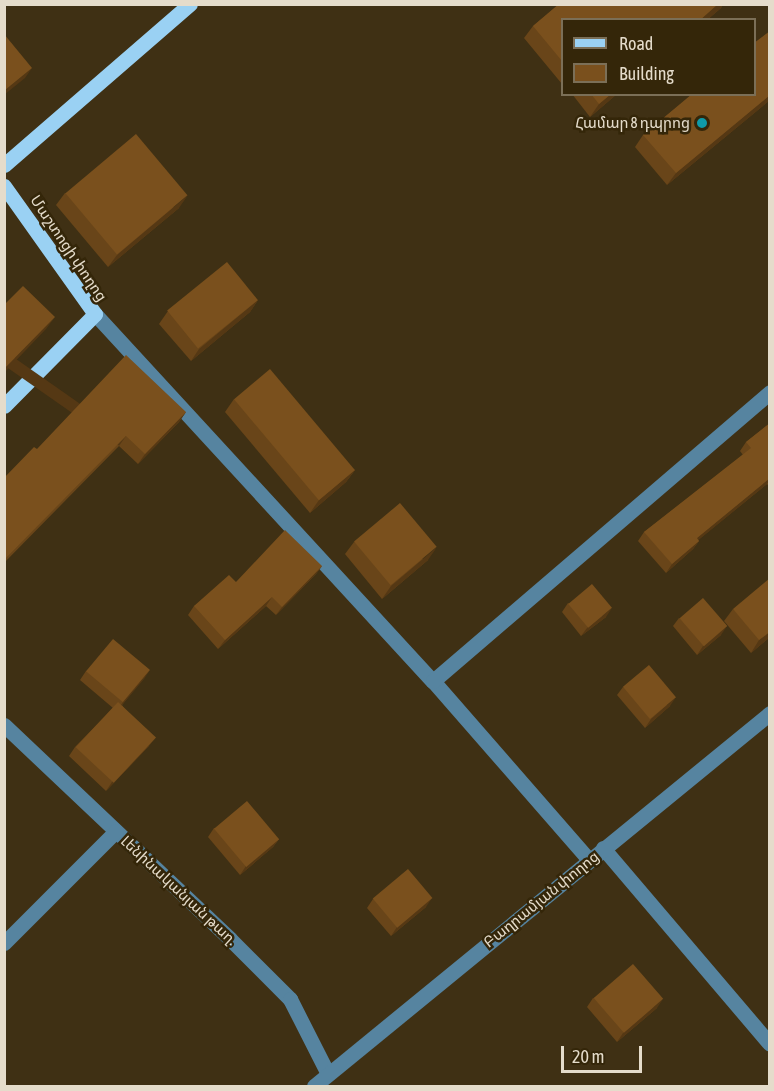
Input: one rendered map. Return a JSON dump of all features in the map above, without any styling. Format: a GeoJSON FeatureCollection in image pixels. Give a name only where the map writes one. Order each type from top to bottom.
{"type":"FeatureCollection","features":[{"type":"Feature","properties":{"kind":"main road"},"geometry":{"type":"LineString","coordinates":[[4,165],[190,4]]}},
{"type":"Feature","properties":{"kind":"main road","name":"Մաշտոցի փողոց"},"geometry":{"type":"LineString","coordinates":[[4,186],[95,314],[4,406]]}},
{"type":"Feature","properties":{"kind":"street"},"geometry":{"type":"LineString","coordinates":[[95,314],[433,681],[589,860]]}},
{"type":"Feature","properties":{"kind":"street"},"geometry":{"type":"LineString","coordinates":[[433,681],[770,392]]}},
{"type":"Feature","properties":{"kind":"street","name":"Բաղրամյան փողոց"},"geometry":{"type":"LineString","coordinates":[[314,1086],[770,713]]}},
{"type":"Feature","properties":{"kind":"street","name":"Լենինականյան թաղ."},"geometry":{"type":"LineString","coordinates":[[4,725],[290,999],[328,1074]]}},
{"type":"Feature","properties":{"kind":"street"},"geometry":{"type":"LineString","coordinates":[[4,943],[116,831]]}},
{"type":"Feature","properties":{"kind":"street"},"geometry":{"type":"LineString","coordinates":[[603,848],[770,1044]]}},
{"type":"Feature","properties":{"kind":"building","name":"Համար 8 դպրոց"},"geometry":{"type":"Polygon","coordinates":[[[559,4],[718,4],[702,18],[561,18],[561,60],[533,26],[559,4]]]}},
{"type":"Feature","properties":{"kind":"building","name":"Համար 8 դպրոց"},"geometry":{"type":"Polygon","coordinates":[[[770,31],[770,95],[676,173],[643,135],[690,96],[756,96],[756,42],[770,31]]]}},
{"type":"Feature","properties":{"kind":"building"},"geometry":{"type":"Polygon","coordinates":[[[4,34],[32,68],[4,91],[4,34]]]}},
{"type":"Feature","properties":{"kind":"building"},"geometry":{"type":"Polygon","coordinates":[[[593,96],[609,96],[599,104],[593,96]]]}},
{"type":"Feature","properties":{"kind":"building"},"geometry":{"type":"Polygon","coordinates":[[[136,134],[187,195],[117,254],[66,193],[136,134]]]}},
{"type":"Feature","properties":{"kind":"building"},"geometry":{"type":"Polygon","coordinates":[[[227,262],[258,300],[198,349],[167,310],[227,262]]]}},
{"type":"Feature","properties":{"kind":"building"},"geometry":{"type":"Polygon","coordinates":[[[23,286],[55,317],[4,369],[4,305],[23,286]]]}},
{"type":"Feature","properties":{"kind":"building"},"geometry":{"type":"Polygon","coordinates":[[[126,355],[186,412],[145,454],[126,436],[4,560],[4,478],[34,447],[37,449],[126,355]]]}},
{"type":"Feature","properties":{"kind":"building"},"geometry":{"type":"Polygon","coordinates":[[[270,369],[355,470],[319,500],[234,399],[270,369]]]}},
{"type":"Feature","properties":{"kind":"building"},"geometry":{"type":"Polygon","coordinates":[[[770,423],[770,478],[697,538],[699,541],[672,564],[644,532],[751,448],[746,442],[770,423]]]}},
{"type":"Feature","properties":{"kind":"building"},"geometry":{"type":"Polygon","coordinates":[[[400,503],[437,547],[391,585],[354,542],[400,503]]]}},
{"type":"Feature","properties":{"kind":"building"},"geometry":{"type":"Polygon","coordinates":[[[285,530],[322,566],[282,607],[272,597],[225,640],[194,606],[229,575],[236,582],[285,530]]]}},
{"type":"Feature","properties":{"kind":"building"},"geometry":{"type":"Polygon","coordinates":[[[770,578],[770,632],[759,640],[733,609],[770,578]]]}},
{"type":"Feature","properties":{"kind":"building"},"geometry":{"type":"Polygon","coordinates":[[[592,584],[612,608],[588,628],[568,604],[592,584]]]}},
{"type":"Feature","properties":{"kind":"building"},"geometry":{"type":"Polygon","coordinates":[[[703,598],[727,626],[704,646],[680,618],[703,598]]]}},
{"type":"Feature","properties":{"kind":"building"},"geometry":{"type":"Polygon","coordinates":[[[113,639],[150,670],[123,702],[86,671],[113,639]]]}},
{"type":"Feature","properties":{"kind":"building"},"geometry":{"type":"Polygon","coordinates":[[[649,665],[676,697],[650,719],[623,687],[649,665]]]}},
{"type":"Feature","properties":{"kind":"building"},"geometry":{"type":"Polygon","coordinates":[[[118,702],[156,737],[114,783],[76,747],[118,702]]]}},
{"type":"Feature","properties":{"kind":"building"},"geometry":{"type":"Polygon","coordinates":[[[247,801],[279,839],[246,867],[214,829],[247,801]]]}},
{"type":"Feature","properties":{"kind":"building"},"geometry":{"type":"Polygon","coordinates":[[[408,869],[432,898],[397,928],[373,899],[408,869]]]}},
{"type":"Feature","properties":{"kind":"building"},"geometry":{"type":"Polygon","coordinates":[[[633,964],[663,999],[624,1033],[594,998],[633,964]]]}},
{"type":"Feature","properties":{"kind":"place","name":"Համար 8 դպրոց"},"geometry":{"type":"Point","coordinates":[702,123]}}]}
